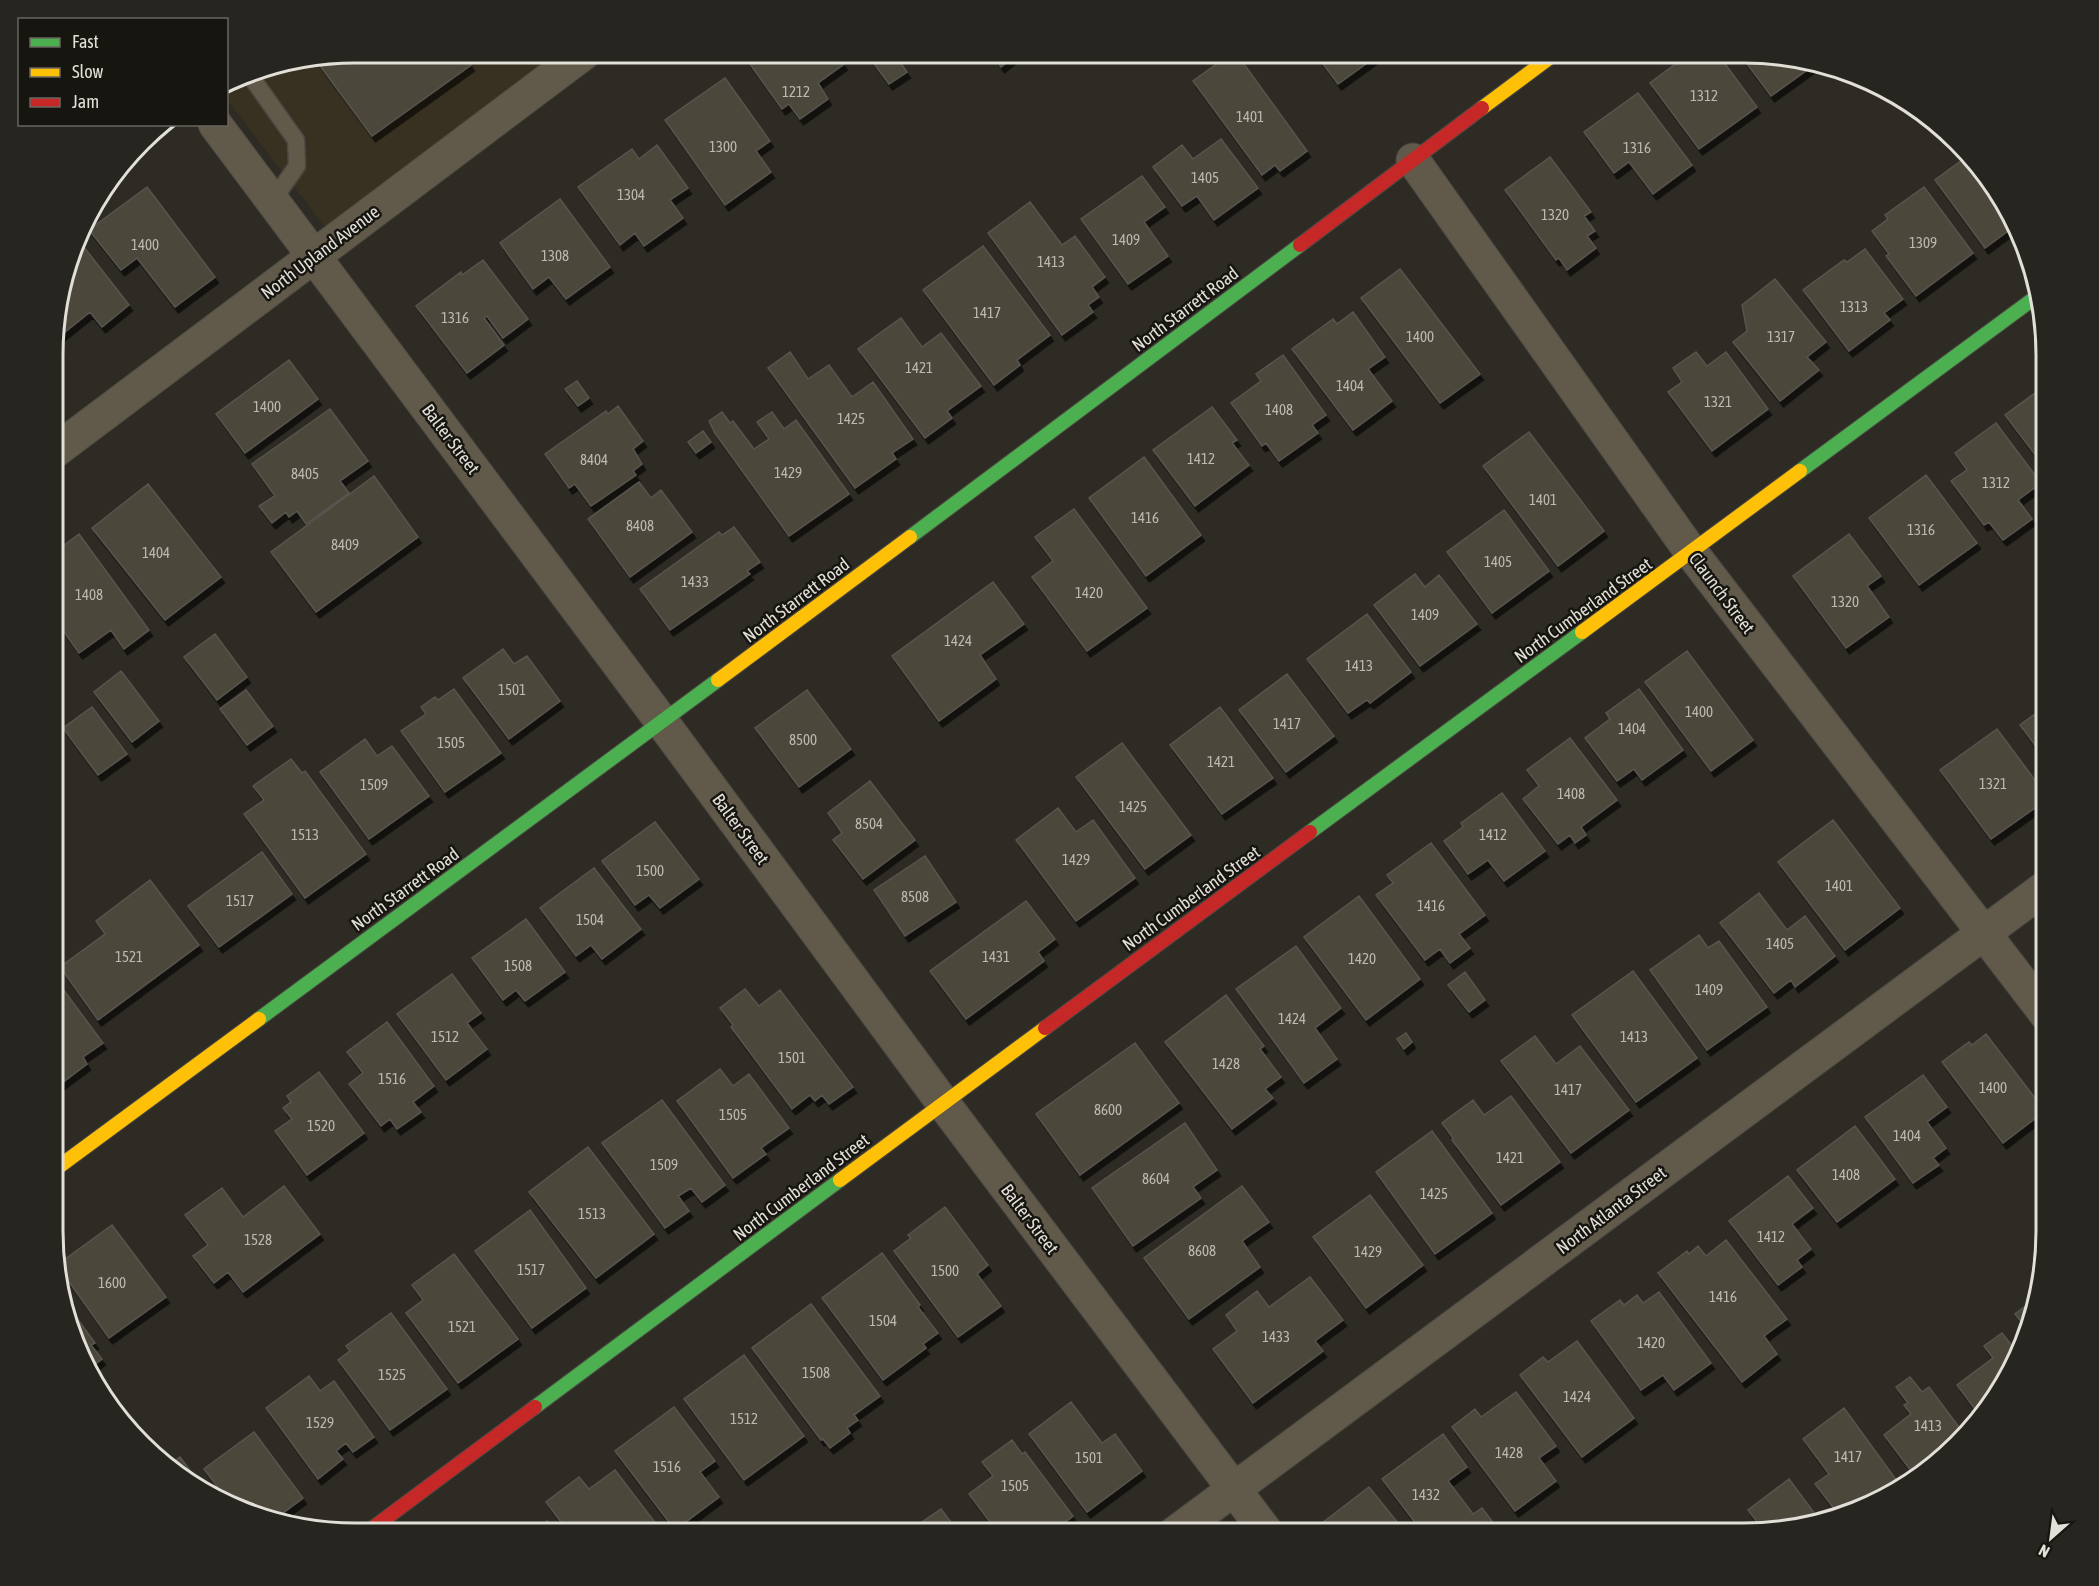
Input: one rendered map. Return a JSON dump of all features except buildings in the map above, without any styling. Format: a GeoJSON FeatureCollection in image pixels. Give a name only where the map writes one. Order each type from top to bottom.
{"type":"FeatureCollection","features":[{"type":"Feature","properties":{"kind":"street","name":"North Upland Avenue"},"geometry":{"type":"LineString","coordinates":[[63,445],[571,63]]}},
{"type":"Feature","properties":{"kind":"street","name":"North Starrett Road"},"geometry":{"type":"LineString","coordinates":[[63,1164],[662,722],[1543,63]]}},
{"type":"Feature","properties":{"kind":"street","name":"Balter Street"},"geometry":{"type":"LineString","coordinates":[[216,126],[662,722],[943,1103],[1260,1523]]}},
{"type":"Feature","properties":{"kind":"street","name":"Claunch Street"},"geometry":{"type":"LineString","coordinates":[[1413,160],[1691,552],[2036,1001]]}},
{"type":"Feature","properties":{"kind":"street","name":"North Cumberland Street"},"geometry":{"type":"LineString","coordinates":[[379,1523],[943,1103],[2031,301]]}},
{"type":"Feature","properties":{"kind":"street","name":"North Atlanta Street"},"geometry":{"type":"LineString","coordinates":[[1188,1523],[2036,895]]}},
{"type":"Feature","properties":{"kind":"lane"},"geometry":{"type":"LineString","coordinates":[[254,81],[296,140],[297,166],[273,200]]}},
{"type":"Feature","properties":{"kind":"shaded area"},"geometry":{"type":"Polygon","coordinates":[[[552,63],[326,228],[228,101],[228,92],[261,78],[317,65],[552,63]]]}},
{"type":"Feature","properties":{"kind":"traffic: fast"},"geometry":{"type":"LineString","coordinates":[[910,537],[1300,245]]}},
{"type":"Feature","properties":{"kind":"traffic: fast"},"geometry":{"type":"LineString","coordinates":[[1800,471],[2031,301]]}},
{"type":"Feature","properties":{"kind":"traffic: fast"},"geometry":{"type":"LineString","coordinates":[[1310,832],[1582,632]]}},
{"type":"Feature","properties":{"kind":"traffic: fast"},"geometry":{"type":"LineString","coordinates":[[259,1019],[718,680]]}},
{"type":"Feature","properties":{"kind":"traffic: fast"},"geometry":{"type":"LineString","coordinates":[[535,1407],[840,1180]]}},
{"type":"Feature","properties":{"kind":"traffic: slow"},"geometry":{"type":"LineString","coordinates":[[1482,108],[1543,63]]}},
{"type":"Feature","properties":{"kind":"traffic: slow"},"geometry":{"type":"LineString","coordinates":[[1582,632],[1800,471]]}},
{"type":"Feature","properties":{"kind":"traffic: slow"},"geometry":{"type":"LineString","coordinates":[[718,680],[910,537]]}},
{"type":"Feature","properties":{"kind":"traffic: slow"},"geometry":{"type":"LineString","coordinates":[[63,1164],[259,1019]]}},
{"type":"Feature","properties":{"kind":"traffic: slow"},"geometry":{"type":"LineString","coordinates":[[840,1180],[1045,1028]]}},
{"type":"Feature","properties":{"kind":"traffic: jam"},"geometry":{"type":"LineString","coordinates":[[1300,245],[1482,108]]}},
{"type":"Feature","properties":{"kind":"traffic: jam"},"geometry":{"type":"LineString","coordinates":[[1045,1028],[1310,832]]}},
{"type":"Feature","properties":{"kind":"traffic: jam"},"geometry":{"type":"LineString","coordinates":[[379,1523],[535,1407]]}}]}
